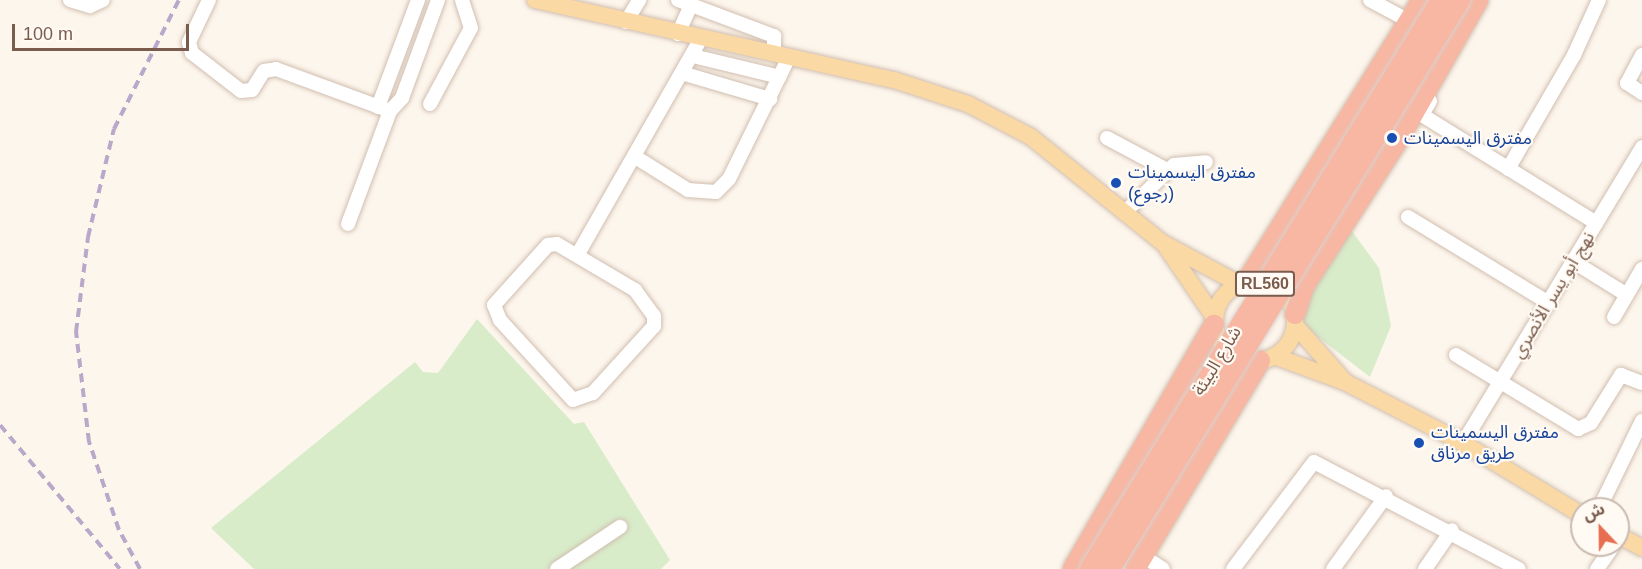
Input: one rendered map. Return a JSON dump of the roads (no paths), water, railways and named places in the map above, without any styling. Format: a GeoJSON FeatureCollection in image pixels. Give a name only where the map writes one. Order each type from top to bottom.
{"type":"FeatureCollection","features":[{"type":"Feature","properties":{"kind":"highway"},"geometry":{"type":"LineString","coordinates":[[1243,282],[1422,0]]}},
{"type":"Feature","properties":{"kind":"highway","name":"شارع البيئة"},"geometry":{"type":"LineString","coordinates":[[1090,569],[1441,0]]}},
{"type":"Feature","properties":{"kind":"highway","name":"RL560"},"geometry":{"type":"LineString","coordinates":[[1110,569],[1460,0]]}},
{"type":"Feature","properties":{"kind":"highway"},"geometry":{"type":"LineString","coordinates":[[1295,320],[1304,286],[1400,138],[1478,0]]}},
{"type":"Feature","properties":{"kind":"highway"},"geometry":{"type":"LineString","coordinates":[[1073,569],[1214,321]]}},
{"type":"Feature","properties":{"kind":"highway"},"geometry":{"type":"LineString","coordinates":[[1139,563],[1267,359]]}},
{"type":"Feature","properties":{"kind":"main road"},"geometry":{"type":"LineString","coordinates":[[535,0],[700,40],[782,55],[968,104],[1031,137],[1164,243],[1243,282],[1273,284],[1295,320],[1345,382]]}},
{"type":"Feature","properties":{"kind":"main road"},"geometry":{"type":"LineString","coordinates":[[1164,243],[1214,321],[1225,348],[1345,382],[1464,443],[1570,508]]}},
{"type":"Feature","properties":{"kind":"main road"},"geometry":{"type":"LineString","coordinates":[[1214,321],[1222,297],[1243,282]]}},
{"type":"Feature","properties":{"kind":"main road"},"geometry":{"type":"LineString","coordinates":[[1267,359],[1295,320]]}},
{"type":"Feature","properties":{"kind":"street"},"geometry":{"type":"LineString","coordinates":[[70,0],[90,6],[102,0]]}},
{"type":"Feature","properties":{"kind":"street"},"geometry":{"type":"LineString","coordinates":[[209,0],[189,42],[192,53],[241,91],[252,90],[264,71],[276,69],[384,109]]}},
{"type":"Feature","properties":{"kind":"street"},"geometry":{"type":"LineString","coordinates":[[348,224],[417,0]]}},
{"type":"Feature","properties":{"kind":"street"},"geometry":{"type":"LineString","coordinates":[[384,109],[402,98],[438,0]]}},
{"type":"Feature","properties":{"kind":"street"},"geometry":{"type":"LineString","coordinates":[[430,104],[471,28],[462,0]]}},
{"type":"Feature","properties":{"kind":"street"},"geometry":{"type":"LineString","coordinates":[[626,22],[639,0]]}},
{"type":"Feature","properties":{"kind":"street"},"geometry":{"type":"LineString","coordinates":[[1370,0],[1409,21]]}},
{"type":"Feature","properties":{"kind":"street"},"geometry":{"type":"LineString","coordinates":[[1487,0],[1422,115],[1596,223]]}},
{"type":"Feature","properties":{"kind":"street"},"geometry":{"type":"LineString","coordinates":[[1508,169],[1574,55],[1599,0]]}},
{"type":"Feature","properties":{"kind":"street"},"geometry":{"type":"LineString","coordinates":[[637,158],[688,190],[716,192],[729,179],[780,78],[782,55],[774,36],[684,2],[678,34]]}},
{"type":"Feature","properties":{"kind":"street"},"geometry":{"type":"LineString","coordinates":[[578,254],[686,74],[700,40]]}},
{"type":"Feature","properties":{"kind":"street"},"geometry":{"type":"LineString","coordinates":[[1642,55],[1627,83],[1642,93]]}},
{"type":"Feature","properties":{"kind":"street"},"geometry":{"type":"LineString","coordinates":[[693,56],[780,78]]}},
{"type":"Feature","properties":{"kind":"street"},"geometry":{"type":"LineString","coordinates":[[686,74],[770,99]]}},
{"type":"Feature","properties":{"kind":"street"},"geometry":{"type":"LineString","coordinates":[[1107,138],[1167,170]]}},
{"type":"Feature","properties":{"kind":"street","name":"نهج أبو يسر الأنصري"},"geometry":{"type":"LineString","coordinates":[[1464,443],[1642,147]]}},
{"type":"Feature","properties":{"kind":"street"},"geometry":{"type":"LineString","coordinates":[[1125,212],[1167,170],[1190,160],[1206,162]]}},
{"type":"Feature","properties":{"kind":"street"},"geometry":{"type":"LineString","coordinates":[[1408,217],[1549,303]]}},
{"type":"Feature","properties":{"kind":"street"},"geometry":{"type":"LineString","coordinates":[[548,245],[578,254],[635,290],[654,316],[654,326],[593,393],[573,400],[500,320],[494,305],[548,245]]}},
{"type":"Feature","properties":{"kind":"street"},"geometry":{"type":"LineString","coordinates":[[1574,262],[1627,295]]}},
{"type":"Feature","properties":{"kind":"street"},"geometry":{"type":"LineString","coordinates":[[1614,317],[1642,269]]}},
{"type":"Feature","properties":{"kind":"street"},"geometry":{"type":"LineString","coordinates":[[1456,355],[1498,385],[1582,430],[1620,375],[1642,383]]}},
{"type":"Feature","properties":{"kind":"street"},"geometry":{"type":"LineString","coordinates":[[1605,497],[1642,421]]}},
{"type":"Feature","properties":{"kind":"street"},"geometry":{"type":"LineString","coordinates":[[1233,569],[1309,463],[1386,496],[1519,569]]}},
{"type":"Feature","properties":{"kind":"street"},"geometry":{"type":"LineString","coordinates":[[1333,569],[1386,496]]}},
{"type":"Feature","properties":{"kind":"street"},"geometry":{"type":"LineString","coordinates":[[557,569],[620,527]]}},
{"type":"Feature","properties":{"kind":"street"},"geometry":{"type":"LineString","coordinates":[[1425,569],[1452,531]]}},
{"type":"Feature","properties":{"kind":"street"},"geometry":{"type":"LineString","coordinates":[[1139,563],[1162,569]]}},
{"type":"Feature","properties":{"kind":"railway"},"geometry":{"type":"LineString","coordinates":[[140,569],[119,530],[89,442],[76,332],[88,237],[114,129],[179,0]]}},
{"type":"Feature","properties":{"kind":"railway"},"geometry":{"type":"LineString","coordinates":[[0,425],[120,569]]}},
{"type":"Feature","properties":{"kind":"place","name":"مفترق اليسمينات"},"geometry":{"type":"Point","coordinates":[1392,138]}},
{"type":"Feature","properties":{"kind":"place","name":"مفترق اليسمينات (رجوع)"},"geometry":{"type":"Point","coordinates":[1116,183]}},
{"type":"Feature","properties":{"kind":"place","name":"مفترق اليسمينات طريق مرناق"},"geometry":{"type":"Point","coordinates":[1419,443]}}]}
